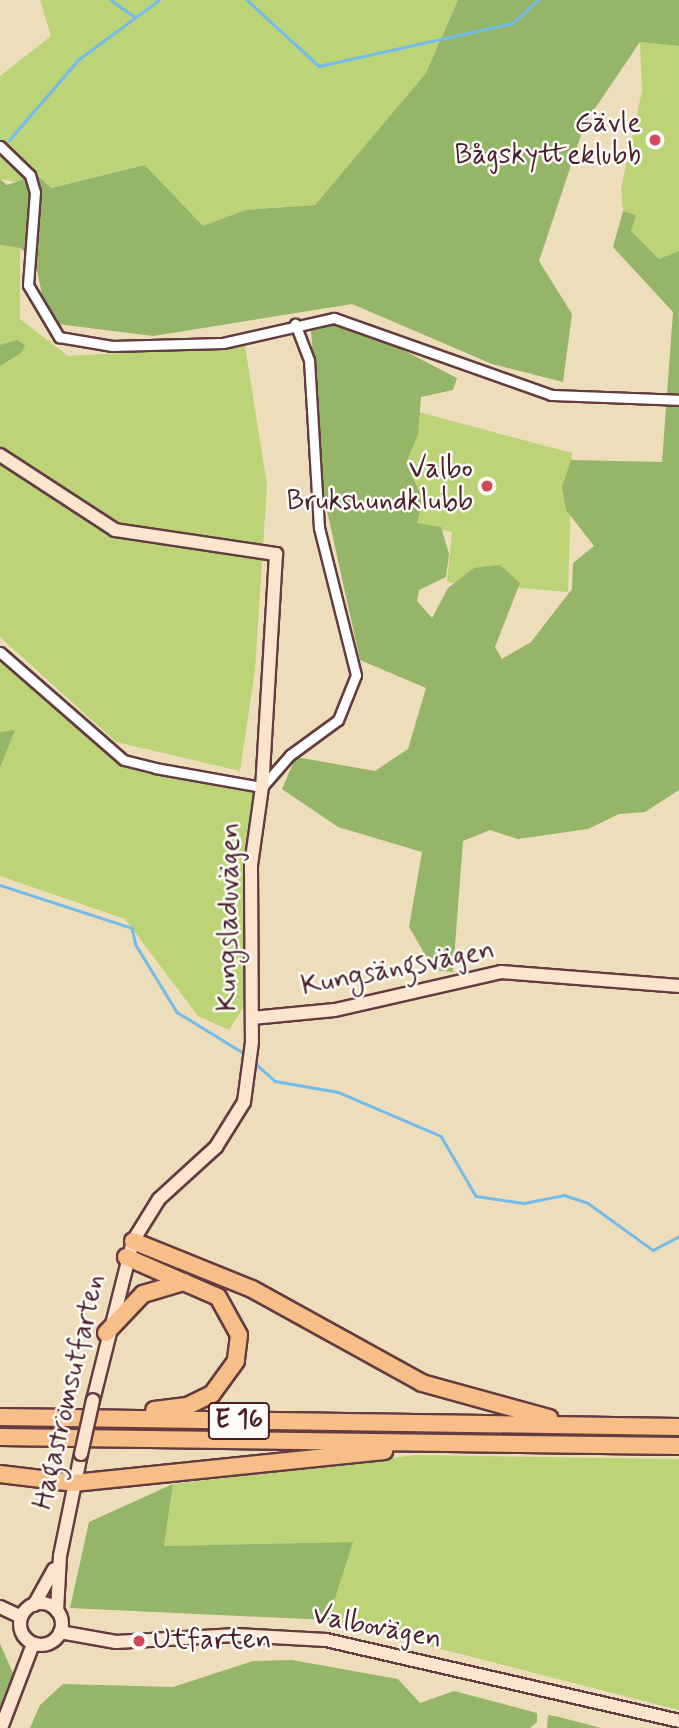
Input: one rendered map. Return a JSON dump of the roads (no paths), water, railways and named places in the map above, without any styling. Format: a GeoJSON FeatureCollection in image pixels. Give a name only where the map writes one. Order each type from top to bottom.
{"type":"FeatureCollection","features":[{"type":"Feature","properties":{"kind":"highway"},"geometry":{"type":"LineString","coordinates":[[133,1241],[252,1289],[422,1382],[582,1425]]}},
{"type":"Feature","properties":{"kind":"highway"},"geometry":{"type":"LineString","coordinates":[[57,1418],[187,1406],[223,1385],[236,1361],[235,1320],[218,1297],[126,1257]]}},
{"type":"Feature","properties":{"kind":"highway"},"geometry":{"type":"LineString","coordinates":[[106,1334],[143,1294],[186,1281]]}},
{"type":"Feature","properties":{"kind":"highway","name":"E 16"},"geometry":{"type":"LineString","coordinates":[[0,1417],[679,1427]]}},
{"type":"Feature","properties":{"kind":"highway","name":"E 16"},"geometry":{"type":"LineString","coordinates":[[0,1437],[679,1446]]}},
{"type":"Feature","properties":{"kind":"highway"},"geometry":{"type":"LineString","coordinates":[[0,1474],[74,1483],[458,1443]]}},
{"type":"Feature","properties":{"kind":"street"},"geometry":{"type":"LineString","coordinates":[[0,146],[30,176],[35,191],[28,285],[59,337],[112,346],[191,345],[334,317],[375,328],[481,375],[551,395],[679,400]]}},
{"type":"Feature","properties":{"kind":"street"},"geometry":{"type":"LineString","coordinates":[[0,652],[124,760],[262,788],[290,755],[338,720],[356,676],[319,528],[309,360],[295,324]]}},
{"type":"Feature","properties":{"kind":"street","name":"Kungsladuvägen"},"geometry":{"type":"LineString","coordinates":[[0,455],[115,530],[276,554],[262,788],[251,865],[252,1042],[244,1102],[216,1147],[159,1199],[133,1241]]}},
{"type":"Feature","properties":{"kind":"street","name":"Kungsängsvägen"},"geometry":{"type":"LineString","coordinates":[[252,1018],[335,1010],[501,972],[679,986]]}},
{"type":"Feature","properties":{"kind":"street","name":"Hagaströmsutfarten"},"geometry":{"type":"LineString","coordinates":[[60,1632],[57,1611],[60,1556],[106,1334],[126,1257],[133,1241]]}},
{"type":"Feature","properties":{"kind":"street","name":"Hagaströmsutfarten"},"geometry":{"type":"LineString","coordinates":[[21,1617],[34,1605],[60,1556]]}},
{"type":"Feature","properties":{"kind":"street"},"geometry":{"type":"LineString","coordinates":[[34,1605],[57,1611]]}},
{"type":"Feature","properties":{"kind":"street"},"geometry":{"type":"LineString","coordinates":[[0,1607],[21,1617],[20,1630],[33,1644]]}},
{"type":"Feature","properties":{"kind":"street"},"geometry":{"type":"LineString","coordinates":[[33,1644],[52,1642],[60,1632]]}},
{"type":"Feature","properties":{"kind":"street","name":"Valbovägen"},"geometry":{"type":"LineString","coordinates":[[60,1632],[116,1642],[236,1635],[326,1640],[679,1721]]}},
{"type":"Feature","properties":{"kind":"street"},"geometry":{"type":"LineString","coordinates":[[1,1728],[33,1644]]}},
{"type":"Feature","properties":{"kind":"waterway"},"geometry":{"type":"LineString","coordinates":[[111,0],[134,16]]}},
{"type":"Feature","properties":{"kind":"waterway"},"geometry":{"type":"LineString","coordinates":[[9,140],[79,59],[159,0]]}},
{"type":"Feature","properties":{"kind":"waterway"},"geometry":{"type":"LineString","coordinates":[[247,0],[319,66],[513,23],[538,0]]}},
{"type":"Feature","properties":{"kind":"waterway"},"geometry":{"type":"LineString","coordinates":[[0,885],[132,928],[136,945],[177,1012],[247,1055]]}},
{"type":"Feature","properties":{"kind":"waterway"},"geometry":{"type":"LineString","coordinates":[[254,1062],[275,1081],[338,1092],[441,1136],[476,1196],[524,1203],[564,1195],[588,1203],[653,1250],[679,1236]]}},
{"type":"Feature","properties":{"kind":"place","name":"Gävle Bågskytteklubb"},"geometry":{"type":"Point","coordinates":[655,140]}},
{"type":"Feature","properties":{"kind":"place","name":"Valbo Brukshundklubb"},"geometry":{"type":"Point","coordinates":[487,486]}},
{"type":"Feature","properties":{"kind":"place","name":"Utfarten"},"geometry":{"type":"Point","coordinates":[139,1641]}}]}
